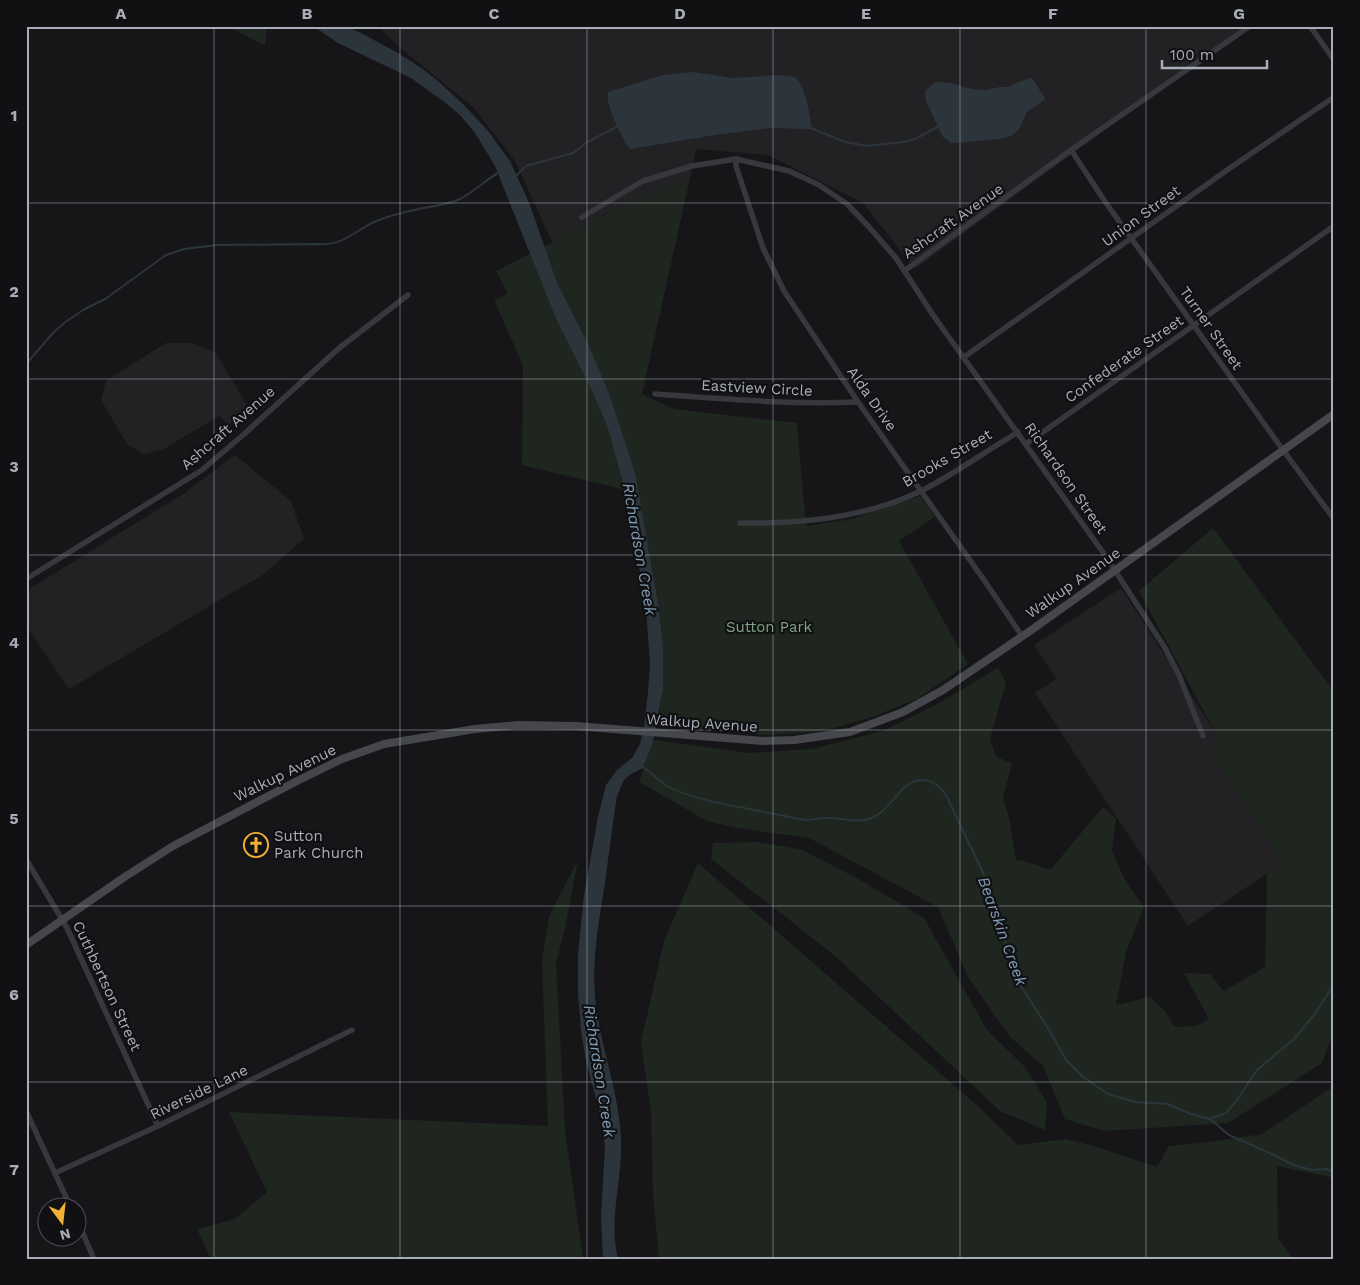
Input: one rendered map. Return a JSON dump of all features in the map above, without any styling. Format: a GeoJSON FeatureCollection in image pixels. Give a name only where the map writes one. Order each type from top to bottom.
{"type":"FeatureCollection","features":[{"type":"Feature","properties":{"kind":"street","name":"Ashcraft Avenue"},"geometry":{"type":"LineString","coordinates":[[582,217],[643,181],[692,166],[736,159],[789,171],[819,185],[847,204],[864,221],[896,258],[904,271],[1071,150],[1250,26]]}},
{"type":"Feature","properties":{"kind":"street"},"geometry":{"type":"LineString","coordinates":[[1310,26],[1334,60]]}},
{"type":"Feature","properties":{"kind":"street","name":"Union Street"},"geometry":{"type":"LineString","coordinates":[[964,357],[1230,168],[1334,97]]}},
{"type":"Feature","properties":{"kind":"street","name":"Turner Street"},"geometry":{"type":"LineString","coordinates":[[1071,150],[1194,326],[1334,519]]}},
{"type":"Feature","properties":{"kind":"street","name":"Alda Drive"},"geometry":{"type":"LineString","coordinates":[[736,159],[736,166],[772,269],[784,291],[858,402],[1022,636]]}},
{"type":"Feature","properties":{"kind":"street","name":"Confederate Street"},"geometry":{"type":"LineString","coordinates":[[1026,444],[1334,226]]}},
{"type":"Feature","properties":{"kind":"street","name":"Richardson Street"},"geometry":{"type":"LineString","coordinates":[[904,271],[1115,570],[1148,620],[1172,662],[1195,712],[1203,736]]}},
{"type":"Feature","properties":{"kind":"street","name":"Ashcraft Avenue"},"geometry":{"type":"LineString","coordinates":[[26,579],[202,470],[238,440],[338,349],[408,295]]}},
{"type":"Feature","properties":{"kind":"street","name":"Eastview Circle"},"geometry":{"type":"LineString","coordinates":[[655,394],[761,402],[822,404],[858,402]]}},
{"type":"Feature","properties":{"kind":"street","name":"Walkup Avenue"},"geometry":{"type":"LineString","coordinates":[[26,945],[140,866],[194,834],[342,759],[384,744],[475,728],[519,725],[568,726],[762,741],[794,740],[850,732],[911,707],[943,690],[1334,414]]}},
{"type":"Feature","properties":{"kind":"street","name":"Brooks Street"},"geometry":{"type":"LineString","coordinates":[[740,523],[797,521],[854,514],[885,506],[921,491],[1018,432]]}},
{"type":"Feature","properties":{"kind":"street","name":"Cuthbertson Street"},"geometry":{"type":"LineString","coordinates":[[26,859],[62,921],[158,1126]]}},
{"type":"Feature","properties":{"kind":"street","name":"Riverside Lane"},"geometry":{"type":"LineString","coordinates":[[55,1173],[158,1126],[352,1030]]}},
{"type":"Feature","properties":{"kind":"street"},"geometry":{"type":"LineString","coordinates":[[26,1111],[66,1198]]}},
{"type":"Feature","properties":{"kind":"street"},"geometry":{"type":"LineString","coordinates":[[88,1245],[94,1259]]}},
{"type":"Feature","properties":{"kind":"shaded area"},"geometry":{"type":"Polygon","coordinates":[[[378,26],[1247,26],[915,269],[863,203],[768,155],[696,149],[690,178],[632,201],[552,242],[515,161],[474,108],[398,46],[378,26]]]}},
{"type":"Feature","properties":{"kind":"shaded area"},"geometry":{"type":"Polygon","coordinates":[[[166,343],[193,343],[216,353],[248,407],[229,425],[219,416],[162,450],[143,454],[127,444],[101,400],[106,381],[166,343]]]}},
{"type":"Feature","properties":{"kind":"shaded area"},"geometry":{"type":"Polygon","coordinates":[[[235,455],[291,501],[304,539],[264,574],[69,689],[26,626],[26,591],[186,492],[235,455]]]}},
{"type":"Feature","properties":{"kind":"shaded area"},"geometry":{"type":"Polygon","coordinates":[[[1121,588],[1221,741],[1207,750],[1282,864],[1188,926],[1035,693],[1056,679],[1034,645],[1121,588]]]}},
{"type":"Feature","properties":{"kind":"green space"},"geometry":{"type":"Polygon","coordinates":[[[228,26],[267,26],[265,46],[228,26]]]}},
{"type":"Feature","properties":{"kind":"green space","name":"Sutton Park"},"geometry":{"type":"Polygon","coordinates":[[[690,178],[642,394],[674,409],[797,423],[806,526],[852,519],[920,496],[935,517],[899,541],[968,664],[917,699],[875,716],[824,731],[768,735],[658,725],[663,675],[663,645],[656,588],[638,493],[522,465],[523,365],[494,300],[508,294],[496,271],[632,201],[690,178]]]}},
{"type":"Feature","properties":{"kind":"green space"},"geometry":{"type":"Polygon","coordinates":[[[1213,528],[1334,692],[1334,1031],[1322,1063],[1228,1123],[1104,1131],[1065,1119],[1043,1066],[1010,1037],[968,977],[938,907],[809,838],[737,828],[707,821],[639,782],[654,740],[750,753],[812,749],[883,731],[935,705],[998,668],[1006,682],[990,739],[996,756],[1012,764],[1003,797],[1010,821],[1016,860],[1050,870],[1103,807],[1116,819],[1112,851],[1125,880],[1144,907],[1126,952],[1116,1005],[1150,997],[1165,1011],[1174,1027],[1197,1026],[1209,1019],[1184,973],[1210,974],[1224,991],[1265,967],[1267,874],[1282,864],[1207,750],[1220,741],[1139,591],[1213,528]]]}},
{"type":"Feature","properties":{"kind":"green space"},"geometry":{"type":"Polygon","coordinates":[[[756,842],[800,849],[855,877],[924,918],[987,1030],[1025,1067],[1047,1102],[1045,1130],[1000,1111],[834,955],[711,859],[713,843],[756,842]]]}},
{"type":"Feature","properties":{"kind":"green space"},"geometry":{"type":"Polygon","coordinates":[[[578,860],[565,929],[556,962],[565,1130],[583,1259],[211,1259],[197,1229],[235,1219],[267,1192],[229,1112],[548,1126],[542,959],[549,916],[578,860]]]}},
{"type":"Feature","properties":{"kind":"green space"},"geometry":{"type":"Polygon","coordinates":[[[698,863],[979,1107],[1018,1145],[1066,1139],[1094,1146],[1157,1167],[1169,1146],[1262,1134],[1334,1086],[1334,1178],[1277,1166],[1278,1238],[1293,1259],[659,1259],[653,1194],[651,1112],[641,1042],[664,941],[698,863]]]}},
{"type":"Feature","properties":{"kind":"water","name":"Richardson Creek"},"geometry":{"type":"Polygon","coordinates":[[[313,26],[345,26],[398,53],[423,69],[464,105],[488,131],[510,161],[530,205],[557,283],[589,346],[610,396],[635,473],[658,602],[663,645],[663,688],[653,743],[643,768],[624,780],[617,796],[595,953],[594,981],[597,1014],[617,1102],[621,1138],[615,1214],[615,1244],[618,1259],[603,1259],[601,1216],[605,1147],[601,1117],[586,1061],[581,1030],[578,954],[584,895],[598,817],[606,785],[617,770],[632,758],[640,744],[644,729],[650,665],[646,607],[629,504],[607,425],[555,316],[495,166],[475,133],[461,116],[411,78],[338,43],[313,26]]]}},
{"type":"Feature","properties":{"kind":"water"},"geometry":{"type":"Polygon","coordinates":[[[693,72],[733,78],[779,75],[795,77],[805,95],[812,129],[770,128],[630,149],[612,113],[608,92],[663,75],[693,72]]]}},
{"type":"Feature","properties":{"kind":"water"},"geometry":{"type":"Polygon","coordinates":[[[1032,78],[1045,98],[1044,100],[1027,112],[1019,129],[1011,136],[998,139],[951,143],[943,137],[926,101],[925,93],[927,89],[936,82],[985,90],[1008,87],[1032,78]]]}},
{"type":"Feature","properties":{"kind":"waterway"},"geometry":{"type":"LineString","coordinates":[[516,176],[526,166],[573,153],[586,143],[618,126]]}},
{"type":"Feature","properties":{"kind":"waterway"},"geometry":{"type":"LineString","coordinates":[[811,128],[845,142],[867,146],[915,139],[939,126]]}},
{"type":"Feature","properties":{"kind":"waterway"},"geometry":{"type":"LineString","coordinates":[[26,364],[64,323],[83,310],[105,299],[166,255],[184,249],[217,245],[334,243],[348,238],[374,222],[385,218],[460,199],[498,173]]}},
{"type":"Feature","properties":{"kind":"waterway","name":"Bearskin Creek"},"geometry":{"type":"LineString","coordinates":[[643,767],[667,786],[689,795],[807,820],[823,818],[870,819],[881,812],[910,783],[922,780],[934,783],[947,797],[985,877],[998,925],[1009,950],[1019,983],[1066,1060],[1082,1076],[1108,1094],[1135,1102],[1168,1104],[1209,1119],[1226,1113],[1257,1070],[1294,1039],[1314,1015],[1334,984]]}},
{"type":"Feature","properties":{"kind":"waterway"},"geometry":{"type":"LineString","coordinates":[[1210,1119],[1229,1135],[1293,1165],[1312,1170],[1327,1169],[1334,1172]]}},
{"type":"Feature","properties":{"kind":"place","name":"Sutton Park Church"},"geometry":{"type":"Point","coordinates":[256,845]}}]}
